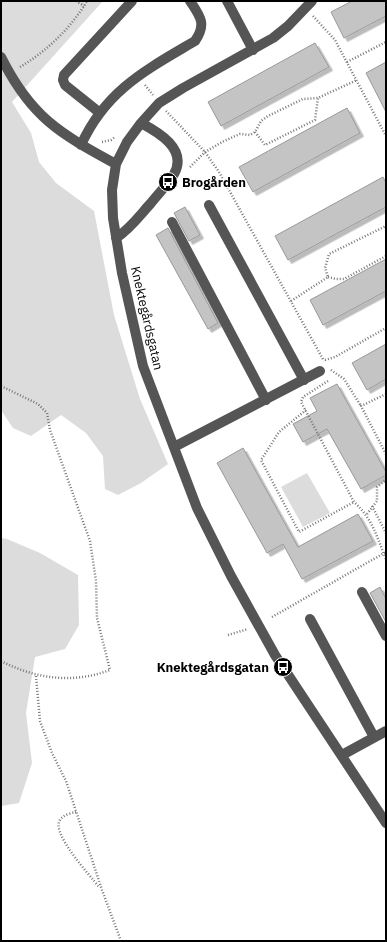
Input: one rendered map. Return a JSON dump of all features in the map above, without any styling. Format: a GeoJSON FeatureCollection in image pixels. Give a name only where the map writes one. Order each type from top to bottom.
{"type":"FeatureCollection","features":[{"type":"Feature","properties":{"kind":"street"},"geometry":{"type":"LineString","coordinates":[[100,113],[65,86],[63,80],[64,75],[132,1]]}},
{"type":"Feature","properties":{"kind":"street"},"geometry":{"type":"LineString","coordinates":[[81,145],[100,113],[123,87],[137,75],[195,40],[201,32],[202,22],[190,1]]}},
{"type":"Feature","properties":{"kind":"street"},"geometry":{"type":"LineString","coordinates":[[227,1],[253,50]]}},
{"type":"Feature","properties":{"kind":"street","name":"Knektegårdsgatan"},"geometry":{"type":"LineString","coordinates":[[309,5],[283,30],[253,50],[183,88],[159,103],[141,123],[127,142],[116,164],[112,190],[116,238],[122,273],[143,366],[197,508],[231,576],[275,655],[386,823]]}},
{"type":"Feature","properties":{"kind":"street"},"geometry":{"type":"LineString","coordinates":[[1,57],[5,75],[45,121],[81,145],[116,164]]}},
{"type":"Feature","properties":{"kind":"street"},"geometry":{"type":"LineString","coordinates":[[116,238],[126,232],[168,182],[176,168],[176,153],[170,142],[161,134],[141,123]]}},
{"type":"Feature","properties":{"kind":"street"},"geometry":{"type":"LineString","coordinates":[[210,205],[304,380]]}},
{"type":"Feature","properties":{"kind":"street"},"geometry":{"type":"LineString","coordinates":[[172,222],[266,400]]}},
{"type":"Feature","properties":{"kind":"street"},"geometry":{"type":"LineString","coordinates":[[174,447],[320,371]]}},
{"type":"Feature","properties":{"kind":"street"},"geometry":{"type":"LineString","coordinates":[[362,592],[386,636]]}},
{"type":"Feature","properties":{"kind":"street"},"geometry":{"type":"LineString","coordinates":[[310,619],[374,737]]}},
{"type":"Feature","properties":{"kind":"street"},"geometry":{"type":"LineString","coordinates":[[342,755],[386,731]]}},
{"type":"Feature","properties":{"kind":"path"},"geometry":{"type":"LineString","coordinates":[[76,1],[84,6]]}},
{"type":"Feature","properties":{"kind":"path"},"geometry":{"type":"LineString","coordinates":[[5,75],[33,60],[58,38],[87,1]]}},
{"type":"Feature","properties":{"kind":"path"},"geometry":{"type":"LineString","coordinates":[[309,5],[335,40],[386,136]]}},
{"type":"Feature","properties":{"kind":"path"},"geometry":{"type":"LineString","coordinates":[[347,62],[386,42]]}},
{"type":"Feature","properties":{"kind":"path"},"geometry":{"type":"LineString","coordinates":[[137,75],[159,103],[205,152],[219,172],[324,360],[335,357],[386,328]]}},
{"type":"Feature","properties":{"kind":"path"},"geometry":{"type":"LineString","coordinates":[[205,152],[229,138],[240,134],[250,135],[256,132],[261,121],[268,116],[303,99],[318,98],[357,80]]}},
{"type":"Feature","properties":{"kind":"path"},"geometry":{"type":"LineString","coordinates":[[256,132],[265,145],[315,120],[318,98]]}},
{"type":"Feature","properties":{"kind":"path"},"geometry":{"type":"LineString","coordinates":[[328,277],[325,268],[330,254],[386,226]]}},
{"type":"Feature","properties":{"kind":"path"},"geometry":{"type":"LineString","coordinates":[[291,301],[328,277],[344,279],[386,256]]}},
{"type":"Feature","properties":{"kind":"path"},"geometry":{"type":"LineString","coordinates":[[386,454],[361,406],[344,379],[327,367],[329,380],[301,399],[354,502],[367,514],[375,528],[386,559]]}},
{"type":"Feature","properties":{"kind":"path"},"geometry":{"type":"LineString","coordinates":[[1,386],[38,404],[47,413],[50,430],[90,542],[96,581],[97,618],[110,670],[95,676],[77,678],[36,676],[1,661]]}},
{"type":"Feature","properties":{"kind":"path"},"geometry":{"type":"LineString","coordinates":[[361,406],[386,394]]}},
{"type":"Feature","properties":{"kind":"path"},"geometry":{"type":"LineString","coordinates":[[306,410],[278,432],[261,460],[299,532],[354,502]]}},
{"type":"Feature","properties":{"kind":"path"},"geometry":{"type":"LineString","coordinates":[[367,514],[377,501],[377,487],[386,480]]}},
{"type":"Feature","properties":{"kind":"path"},"geometry":{"type":"LineString","coordinates":[[372,506],[386,533]]}},
{"type":"Feature","properties":{"kind":"path"},"geometry":{"type":"LineString","coordinates":[[383,549],[386,546]]}},
{"type":"Feature","properties":{"kind":"path"},"geometry":{"type":"LineString","coordinates":[[272,617],[385,553]]}},
{"type":"Feature","properties":{"kind":"path"},"geometry":{"type":"LineString","coordinates":[[228,634],[248,629]]}},
{"type":"Feature","properties":{"kind":"path"},"geometry":{"type":"LineString","coordinates":[[36,676],[40,721],[52,753],[66,781],[102,890],[121,941]]}},
{"type":"Feature","properties":{"kind":"path"},"geometry":{"type":"LineString","coordinates":[[76,812],[63,816],[60,820],[59,831],[64,842],[102,890]]}},
{"type":"Feature","properties":{"kind":"shaded area"},"geometry":{"type":"Polygon","coordinates":[[[1,1],[103,1],[12,102],[31,133],[39,162],[56,183],[94,211],[114,315],[140,399],[168,464],[141,483],[118,495],[105,489],[103,456],[86,433],[61,415],[31,436],[13,428],[1,410],[1,1]]]}},
{"type":"Feature","properties":{"kind":"shaded area"},"geometry":{"type":"Polygon","coordinates":[[[307,473],[330,513],[303,527],[281,487],[307,473]]]}},
{"type":"Feature","properties":{"kind":"shaded area"},"geometry":{"type":"Polygon","coordinates":[[[1,538],[7,539],[40,553],[78,575],[79,625],[65,649],[35,657],[26,713],[32,763],[19,803],[1,806],[1,538]]]}},
{"type":"Feature","properties":{"kind":"building"},"geometry":{"type":"Polygon","coordinates":[[[352,1],[386,1],[386,16],[344,38],[331,12],[352,1]]]}},
{"type":"Feature","properties":{"kind":"building"},"geometry":{"type":"Polygon","coordinates":[[[315,43],[329,67],[221,126],[208,102],[315,43]]]}},
{"type":"Feature","properties":{"kind":"building"},"geometry":{"type":"Polygon","coordinates":[[[386,62],[386,112],[366,73],[386,62]]]}},
{"type":"Feature","properties":{"kind":"building"},"geometry":{"type":"Polygon","coordinates":[[[347,108],[360,133],[253,192],[239,167],[347,108]]]}},
{"type":"Feature","properties":{"kind":"building"},"geometry":{"type":"Polygon","coordinates":[[[383,177],[386,183],[386,207],[288,260],[275,236],[383,177]]]}},
{"type":"Feature","properties":{"kind":"building"},"geometry":{"type":"Polygon","coordinates":[[[185,207],[200,235],[189,241],[174,213],[185,207]]]}},
{"type":"Feature","properties":{"kind":"building"},"geometry":{"type":"Polygon","coordinates":[[[168,228],[218,323],[208,329],[156,235],[168,228]]]}},
{"type":"Feature","properties":{"kind":"building"},"geometry":{"type":"Polygon","coordinates":[[[386,259],[386,291],[323,325],[310,300],[386,259]]]}},
{"type":"Feature","properties":{"kind":"building"},"geometry":{"type":"Polygon","coordinates":[[[386,344],[386,379],[367,390],[352,363],[386,344]]]}},
{"type":"Feature","properties":{"kind":"building"},"geometry":{"type":"Polygon","coordinates":[[[337,384],[386,472],[386,475],[361,489],[327,429],[303,442],[293,424],[317,411],[310,398],[337,384]]]}},
{"type":"Feature","properties":{"kind":"building"},"geometry":{"type":"Polygon","coordinates":[[[243,448],[298,547],[358,514],[373,541],[302,579],[283,544],[267,553],[217,463],[243,448]]]}},
{"type":"Feature","properties":{"kind":"building"},"geometry":{"type":"Polygon","coordinates":[[[380,587],[386,599],[386,622],[370,593],[380,587]]]}},
{"type":"Feature","properties":{"kind":"place","name":"Brogården"},"geometry":{"type":"Point","coordinates":[168,182]}},
{"type":"Feature","properties":{"kind":"place","name":"Knektegårdsgatan"},"geometry":{"type":"Point","coordinates":[283,667]}}]}
